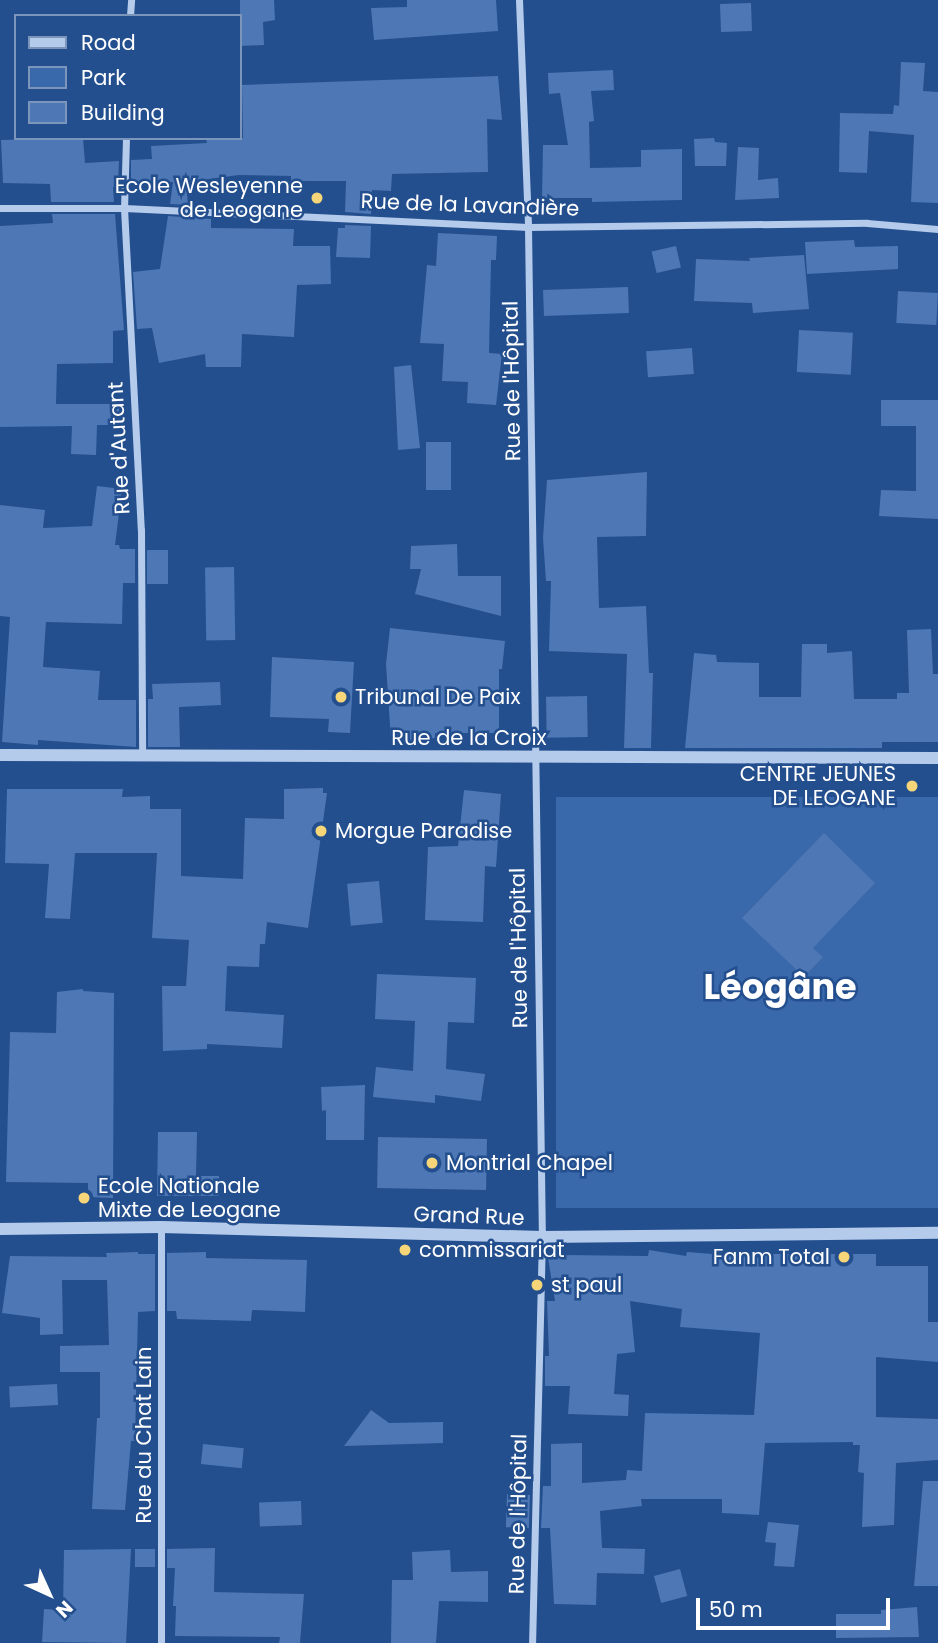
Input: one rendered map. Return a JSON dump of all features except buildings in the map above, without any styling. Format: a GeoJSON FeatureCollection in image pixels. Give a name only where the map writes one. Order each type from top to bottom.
{"type":"FeatureCollection","features":[{"type":"Feature","properties":{"kind":"street","name":"Rue de l'Hôpital"},"geometry":{"type":"LineString","coordinates":[[519,0],[528,227],[542,1237],[532,1643]]}},
{"type":"Feature","properties":{"kind":"street","name":"Rue d'Autant"},"geometry":{"type":"LineString","coordinates":[[126,140],[124,208],[141,530],[142,755]]}},
{"type":"Feature","properties":{"kind":"street","name":"Rue de la Lavandière"},"geometry":{"type":"LineString","coordinates":[[0,208],[124,208],[528,227],[867,223],[938,229]]}},
{"type":"Feature","properties":{"kind":"street","name":"Rue de la Croix"},"geometry":{"type":"LineString","coordinates":[[0,755],[938,758]]}},
{"type":"Feature","properties":{"kind":"street","name":"Grand Rue"},"geometry":{"type":"LineString","coordinates":[[0,1229],[161,1227],[542,1237],[938,1233]]}},
{"type":"Feature","properties":{"kind":"street","name":"Rue du Chat Lain"},"geometry":{"type":"LineString","coordinates":[[161,1227],[161,1643]]}},
{"type":"Feature","properties":{"kind":"green space"},"geometry":{"type":"Polygon","coordinates":[[[556,797],[938,797],[938,1208],[556,1208],[556,797]]]}},
{"type":"Feature","properties":{"kind":"place","name":"Ecole Wesleyenne de Leogane"},"geometry":{"type":"Point","coordinates":[317,198]}},
{"type":"Feature","properties":{"kind":"place","name":"Tribunal De Paix"},"geometry":{"type":"Point","coordinates":[341,697]}},
{"type":"Feature","properties":{"kind":"place","name":"CENTRE JEUNES DE LEOGANE"},"geometry":{"type":"Point","coordinates":[912,786]}},
{"type":"Feature","properties":{"kind":"place","name":"Morgue Paradise"},"geometry":{"type":"Point","coordinates":[321,831]}},
{"type":"Feature","properties":{"kind":"place","name":"Montrial Chapel"},"geometry":{"type":"Point","coordinates":[432,1163]}},
{"type":"Feature","properties":{"kind":"place","name":"Ecole Nationale Mixte de Leogane"},"geometry":{"type":"Point","coordinates":[84,1198]}},
{"type":"Feature","properties":{"kind":"place","name":"commissariat"},"geometry":{"type":"Point","coordinates":[405,1250]}},
{"type":"Feature","properties":{"kind":"place","name":"Fanm Total"},"geometry":{"type":"Point","coordinates":[844,1257]}},
{"type":"Feature","properties":{"kind":"place","name":"st paul"},"geometry":{"type":"Point","coordinates":[537,1285]}},
{"type":"Feature","properties":{"kind":"district","name":"Léogâne"},"geometry":{"type":"Point","coordinates":[780,987]}}]}
